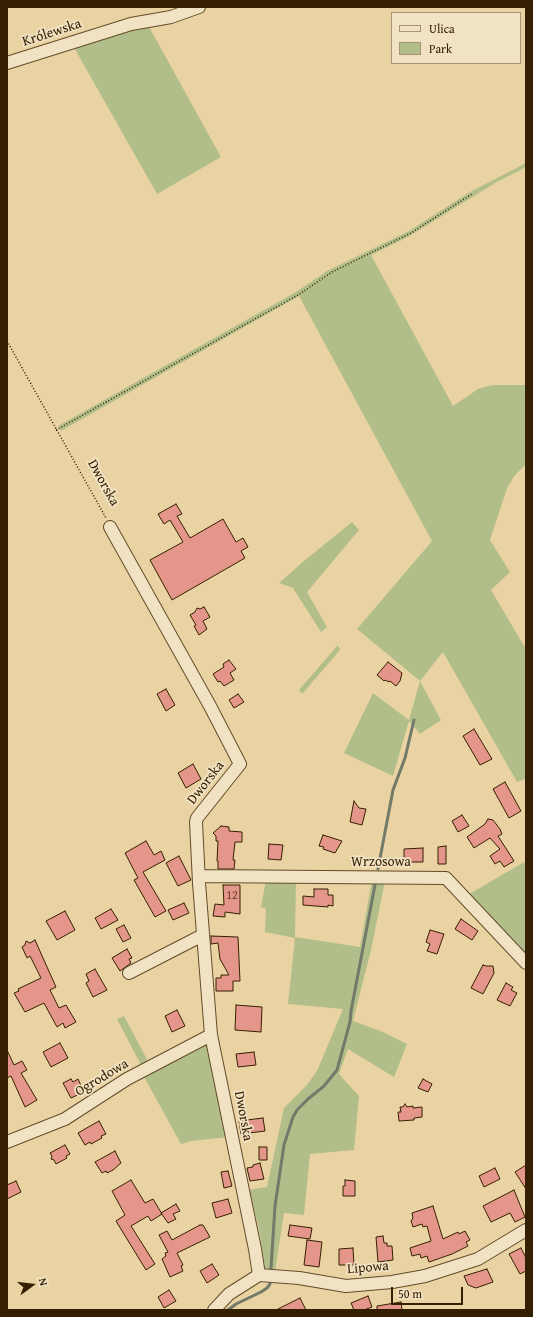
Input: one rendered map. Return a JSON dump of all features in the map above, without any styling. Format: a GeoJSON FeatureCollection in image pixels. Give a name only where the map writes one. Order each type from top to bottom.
{"type":"FeatureCollection","features":[{"type":"Feature","properties":{"kind":"street","name":"Królewska"},"geometry":{"type":"LineString","coordinates":[[7,63],[131,24],[171,17],[199,7]]}},
{"type":"Feature","properties":{"kind":"street","name":"Dworska"},"geometry":{"type":"LineString","coordinates":[[110,527],[240,764],[197,818],[196,822],[211,1035],[259,1275]]}},
{"type":"Feature","properties":{"kind":"street","name":"Wrzosowa"},"geometry":{"type":"LineString","coordinates":[[199,876],[446,878],[526,963]]}},
{"type":"Feature","properties":{"kind":"street"},"geometry":{"type":"LineString","coordinates":[[129,973],[203,935]]}},
{"type":"Feature","properties":{"kind":"street","name":"Ogrodowa"},"geometry":{"type":"LineString","coordinates":[[7,1142],[65,1119],[127,1080],[211,1035]]}},
{"type":"Feature","properties":{"kind":"street","name":"Lipowa"},"geometry":{"type":"LineString","coordinates":[[259,1275],[300,1278],[346,1286],[419,1277],[478,1259],[526,1230]]}},
{"type":"Feature","properties":{"kind":"street"},"geometry":{"type":"LineString","coordinates":[[214,1310],[229,1294],[259,1275]]}},
{"type":"Feature","properties":{"kind":"path"},"geometry":{"type":"LineString","coordinates":[[56,430],[298,295],[332,272],[411,233],[472,194]]}},
{"type":"Feature","properties":{"kind":"path","name":"Dworska"},"geometry":{"type":"LineString","coordinates":[[7,341],[110,527]]}},
{"type":"Feature","properties":{"kind":"green space"},"geometry":{"type":"Polygon","coordinates":[[[148,25],[221,157],[157,194],[72,44],[148,25]]]}},
{"type":"Feature","properties":{"kind":"green space"},"geometry":{"type":"Polygon","coordinates":[[[526,163],[526,167],[495,183],[408,237],[371,255],[453,406],[478,389],[493,385],[526,385],[526,464],[515,475],[507,488],[490,540],[510,572],[491,590],[526,649],[526,779],[517,782],[443,652],[420,681],[357,629],[432,541],[299,296],[61,431],[58,426],[296,292],[327,271],[409,231],[470,192],[526,163]]]}},
{"type":"Feature","properties":{"kind":"green space"},"geometry":{"type":"Polygon","coordinates":[[[352,522],[359,530],[307,592],[327,627],[321,632],[293,588],[279,583],[352,522]]]}},
{"type":"Feature","properties":{"kind":"green space"},"geometry":{"type":"Polygon","coordinates":[[[338,645],[340,650],[302,694],[299,690],[338,645]]]}},
{"type":"Feature","properties":{"kind":"green space"},"geometry":{"type":"Polygon","coordinates":[[[420,681],[441,720],[420,734],[409,721],[393,776],[344,753],[373,693],[409,720],[420,681]]]}},
{"type":"Feature","properties":{"kind":"green space"},"geometry":{"type":"Polygon","coordinates":[[[524,862],[526,865],[526,961],[466,896],[524,862]]]}},
{"type":"Feature","properties":{"kind":"green space"},"geometry":{"type":"Polygon","coordinates":[[[296,879],[295,937],[360,947],[372,880],[385,881],[371,950],[353,1021],[383,1032],[407,1044],[394,1077],[348,1049],[339,1074],[359,1096],[354,1150],[310,1154],[304,1215],[284,1213],[275,1271],[265,1268],[259,1229],[249,1190],[267,1187],[284,1108],[306,1086],[317,1071],[343,1009],[288,1004],[295,938],[265,932],[266,909],[261,907],[266,880],[296,879]]]}},
{"type":"Feature","properties":{"kind":"green space"},"geometry":{"type":"Polygon","coordinates":[[[124,1016],[149,1063],[142,1067],[117,1019],[124,1016]]]}},
{"type":"Feature","properties":{"kind":"green space"},"geometry":{"type":"Polygon","coordinates":[[[209,1041],[229,1137],[191,1141],[181,1144],[143,1075],[209,1041]]]}},
{"type":"Feature","properties":{"kind":"building"},"geometry":{"type":"Polygon","coordinates":[[[176,504],[182,514],[177,516],[190,538],[223,519],[236,542],[243,538],[248,547],[241,551],[245,558],[172,600],[150,560],[183,542],[170,520],[164,524],[158,514],[176,504]]]}},
{"type":"Feature","properties":{"kind":"building"},"geometry":{"type":"Polygon","coordinates":[[[204,607],[210,617],[203,621],[207,629],[199,635],[194,626],[196,625],[190,615],[195,612],[197,608],[200,609],[204,607]]]}},
{"type":"Feature","properties":{"kind":"building"},"geometry":{"type":"Polygon","coordinates":[[[229,660],[236,669],[230,673],[234,680],[224,686],[220,681],[218,682],[213,674],[224,667],[223,664],[229,660]]]}},
{"type":"Feature","properties":{"kind":"building"},"geometry":{"type":"Polygon","coordinates":[[[388,662],[402,673],[400,681],[396,686],[390,681],[384,681],[377,675],[388,662]]]}},
{"type":"Feature","properties":{"kind":"building"},"geometry":{"type":"Polygon","coordinates":[[[166,689],[175,705],[166,711],[157,694],[166,689]]]}},
{"type":"Feature","properties":{"kind":"building"},"geometry":{"type":"Polygon","coordinates":[[[238,694],[244,702],[234,708],[229,700],[238,694]]]}},
{"type":"Feature","properties":{"kind":"building"},"geometry":{"type":"Polygon","coordinates":[[[474,729],[492,759],[480,765],[463,736],[474,729]]]}},
{"type":"Feature","properties":{"kind":"building"},"geometry":{"type":"Polygon","coordinates":[[[193,764],[201,779],[186,788],[178,773],[193,764]]]}},
{"type":"Feature","properties":{"kind":"building"},"geometry":{"type":"Polygon","coordinates":[[[505,782],[521,811],[509,818],[493,789],[505,782]]]}},
{"type":"Feature","properties":{"kind":"building"},"geometry":{"type":"Polygon","coordinates":[[[354,801],[359,808],[366,809],[362,825],[350,822],[354,801]]]}},
{"type":"Feature","properties":{"kind":"building"},"geometry":{"type":"Polygon","coordinates":[[[462,815],[469,826],[458,832],[452,821],[462,815]]]}},
{"type":"Feature","properties":{"kind":"building"},"geometry":{"type":"Polygon","coordinates":[[[488,819],[493,820],[500,829],[502,834],[498,836],[514,861],[504,867],[500,861],[495,864],[490,856],[500,849],[490,838],[474,848],[467,837],[485,824],[488,819]]]}},
{"type":"Feature","properties":{"kind":"building"},"geometry":{"type":"Polygon","coordinates":[[[221,826],[229,827],[229,831],[242,832],[242,842],[235,842],[233,860],[235,860],[234,869],[218,869],[218,841],[216,841],[216,836],[213,833],[221,826]]]}},
{"type":"Feature","properties":{"kind":"building"},"geometry":{"type":"Polygon","coordinates":[[[323,835],[342,841],[335,853],[319,846],[323,835]]]}},
{"type":"Feature","properties":{"kind":"building"},"geometry":{"type":"Polygon","coordinates":[[[146,841],[154,855],[161,851],[165,860],[143,872],[166,911],[155,917],[134,880],[138,878],[125,853],[146,841]]]}},
{"type":"Feature","properties":{"kind":"building"},"geometry":{"type":"Polygon","coordinates":[[[269,844],[283,845],[281,860],[268,859],[269,844]]]}},
{"type":"Feature","properties":{"kind":"building"},"geometry":{"type":"Polygon","coordinates":[[[446,846],[446,864],[438,864],[438,847],[446,846]]]}},
{"type":"Feature","properties":{"kind":"building"},"geometry":{"type":"Polygon","coordinates":[[[423,848],[423,862],[404,862],[404,849],[423,848]]]}},
{"type":"Feature","properties":{"kind":"building"},"geometry":{"type":"Polygon","coordinates":[[[179,856],[191,880],[178,886],[166,863],[179,856]]]}},
{"type":"Feature","properties":{"kind":"building"},"geometry":{"type":"Polygon","coordinates":[[[223,885],[240,885],[240,914],[225,912],[225,917],[213,916],[215,904],[224,905],[223,885]]]}},
{"type":"Feature","properties":{"kind":"building"},"geometry":{"type":"Polygon","coordinates":[[[314,889],[328,889],[328,895],[333,895],[333,906],[303,905],[303,896],[314,897],[314,889]]]}},
{"type":"Feature","properties":{"kind":"building"},"geometry":{"type":"Polygon","coordinates":[[[184,903],[189,913],[173,920],[168,910],[184,903]]]}},
{"type":"Feature","properties":{"kind":"building"},"geometry":{"type":"Polygon","coordinates":[[[111,909],[118,920],[101,929],[95,918],[111,909]]]}},
{"type":"Feature","properties":{"kind":"building"},"geometry":{"type":"Polygon","coordinates":[[[65,911],[75,930],[57,940],[46,921],[65,911]]]}},
{"type":"Feature","properties":{"kind":"building"},"geometry":{"type":"Polygon","coordinates":[[[461,919],[478,931],[472,940],[455,929],[461,919]]]}},
{"type":"Feature","properties":{"kind":"building"},"geometry":{"type":"Polygon","coordinates":[[[124,925],[131,938],[123,942],[116,929],[124,925]]]}},
{"type":"Feature","properties":{"kind":"building"},"geometry":{"type":"Polygon","coordinates":[[[430,930],[444,934],[437,954],[427,951],[430,944],[426,942],[430,930]]]}},
{"type":"Feature","properties":{"kind":"building"},"geometry":{"type":"Polygon","coordinates":[[[211,936],[238,937],[240,981],[233,981],[233,991],[216,991],[216,978],[221,978],[221,975],[229,975],[220,959],[218,943],[211,944],[211,936]]]}},
{"type":"Feature","properties":{"kind":"building"},"geometry":{"type":"Polygon","coordinates":[[[35,940],[56,987],[50,990],[59,1008],[66,1005],[76,1022],[65,1028],[63,1023],[57,1027],[44,1003],[25,1012],[14,993],[19,991],[18,989],[41,978],[30,956],[27,958],[22,947],[25,945],[26,941],[30,943],[35,940]]]}},
{"type":"Feature","properties":{"kind":"building"},"geometry":{"type":"Polygon","coordinates":[[[127,949],[132,958],[129,959],[131,963],[120,971],[112,958],[127,949]]]}},
{"type":"Feature","properties":{"kind":"building"},"geometry":{"type":"Polygon","coordinates":[[[483,965],[493,966],[494,973],[483,994],[471,988],[483,965]]]}},
{"type":"Feature","properties":{"kind":"building"},"geometry":{"type":"Polygon","coordinates":[[[95,969],[107,990],[93,997],[86,983],[89,981],[86,974],[95,969]]]}},
{"type":"Feature","properties":{"kind":"building"},"geometry":{"type":"Polygon","coordinates":[[[506,983],[513,987],[511,990],[517,993],[510,1006],[497,1000],[506,983]]]}},
{"type":"Feature","properties":{"kind":"building"},"geometry":{"type":"Polygon","coordinates":[[[236,1005],[262,1007],[261,1032],[235,1030],[236,1005]]]}},
{"type":"Feature","properties":{"kind":"building"},"geometry":{"type":"Polygon","coordinates":[[[177,1010],[185,1026],[172,1032],[165,1016],[177,1010]]]}},
{"type":"Feature","properties":{"kind":"building"},"geometry":{"type":"Polygon","coordinates":[[[60,1043],[68,1058],[51,1067],[43,1052],[60,1043]]]}},
{"type":"Feature","properties":{"kind":"building"},"geometry":{"type":"Polygon","coordinates":[[[7,1050],[14,1065],[22,1061],[27,1070],[21,1073],[37,1100],[25,1107],[11,1076],[7,1078],[7,1050]]]}},
{"type":"Feature","properties":{"kind":"building"},"geometry":{"type":"Polygon","coordinates":[[[254,1052],[256,1065],[238,1067],[236,1054],[254,1052]]]}},
{"type":"Feature","properties":{"kind":"building"},"geometry":{"type":"Polygon","coordinates":[[[71,1079],[73,1082],[78,1079],[84,1092],[71,1098],[63,1083],[71,1079]]]}},
{"type":"Feature","properties":{"kind":"building"},"geometry":{"type":"Polygon","coordinates":[[[423,1079],[432,1084],[428,1092],[418,1088],[423,1079]]]}},
{"type":"Feature","properties":{"kind":"building"},"geometry":{"type":"Polygon","coordinates":[[[405,1104],[407,1107],[422,1107],[422,1117],[414,1118],[414,1120],[399,1121],[398,1112],[401,1112],[400,1107],[403,1107],[405,1104]]]}},
{"type":"Feature","properties":{"kind":"building"},"geometry":{"type":"Polygon","coordinates":[[[263,1118],[265,1131],[241,1134],[239,1121],[263,1118]]]}},
{"type":"Feature","properties":{"kind":"building"},"geometry":{"type":"Polygon","coordinates":[[[99,1121],[106,1134],[91,1144],[90,1142],[85,1145],[78,1133],[99,1121]]]}},
{"type":"Feature","properties":{"kind":"building"},"geometry":{"type":"Polygon","coordinates":[[[65,1145],[70,1154],[66,1156],[67,1158],[56,1164],[54,1160],[51,1159],[52,1156],[50,1153],[65,1145]]]}},
{"type":"Feature","properties":{"kind":"building"},"geometry":{"type":"Polygon","coordinates":[[[259,1147],[267,1147],[267,1160],[259,1160],[259,1147]]]}},
{"type":"Feature","properties":{"kind":"building"},"geometry":{"type":"Polygon","coordinates":[[[115,1151],[121,1163],[113,1170],[107,1173],[106,1171],[102,1173],[95,1162],[115,1151]]]}},
{"type":"Feature","properties":{"kind":"building"},"geometry":{"type":"Polygon","coordinates":[[[260,1163],[264,1179],[250,1181],[247,1168],[253,1167],[253,1165],[260,1163]]]}},
{"type":"Feature","properties":{"kind":"building"},"geometry":{"type":"Polygon","coordinates":[[[526,1165],[526,1189],[515,1172],[526,1165]]]}},
{"type":"Feature","properties":{"kind":"building"},"geometry":{"type":"Polygon","coordinates":[[[495,1168],[500,1179],[484,1187],[479,1176],[495,1168]]]}},
{"type":"Feature","properties":{"kind":"building"},"geometry":{"type":"Polygon","coordinates":[[[228,1171],[232,1186],[224,1188],[221,1172],[228,1171]]]}},
{"type":"Feature","properties":{"kind":"building"},"geometry":{"type":"Polygon","coordinates":[[[131,1180],[145,1203],[153,1199],[162,1214],[151,1221],[148,1216],[131,1226],[155,1264],[146,1270],[116,1221],[125,1215],[112,1191],[131,1180]]]}},
{"type":"Feature","properties":{"kind":"building"},"geometry":{"type":"Polygon","coordinates":[[[345,1180],[355,1181],[355,1196],[343,1196],[343,1186],[345,1186],[345,1180]]]}},
{"type":"Feature","properties":{"kind":"building"},"geometry":{"type":"Polygon","coordinates":[[[16,1181],[21,1192],[7,1199],[7,1185],[16,1181]]]}},
{"type":"Feature","properties":{"kind":"building"},"geometry":{"type":"Polygon","coordinates":[[[514,1190],[525,1217],[515,1222],[510,1213],[491,1222],[483,1206],[514,1190]]]}},
{"type":"Feature","properties":{"kind":"building"},"geometry":{"type":"Polygon","coordinates":[[[228,1199],[232,1213],[216,1218],[212,1203],[228,1199]]]}},
{"type":"Feature","properties":{"kind":"building"},"geometry":{"type":"Polygon","coordinates":[[[176,1204],[180,1211],[173,1214],[176,1219],[168,1223],[161,1213],[176,1204]]]}},
{"type":"Feature","properties":{"kind":"building"},"geometry":{"type":"Polygon","coordinates":[[[433,1206],[443,1239],[458,1232],[459,1234],[465,1231],[470,1240],[466,1242],[468,1246],[452,1254],[429,1262],[427,1256],[421,1258],[420,1254],[412,1256],[410,1248],[431,1241],[427,1226],[423,1227],[422,1224],[413,1227],[411,1221],[413,1218],[412,1213],[433,1206]]]}},
{"type":"Feature","properties":{"kind":"building"},"geometry":{"type":"Polygon","coordinates":[[[200,1225],[203,1225],[210,1237],[177,1253],[183,1265],[181,1266],[183,1271],[170,1277],[162,1259],[166,1256],[165,1253],[168,1252],[159,1235],[167,1231],[172,1240],[200,1225]]]}},
{"type":"Feature","properties":{"kind":"building"},"geometry":{"type":"Polygon","coordinates":[[[290,1225],[312,1228],[310,1239],[288,1236],[290,1225]]]}},
{"type":"Feature","properties":{"kind":"building"},"geometry":{"type":"Polygon","coordinates":[[[383,1236],[384,1243],[387,1243],[387,1246],[392,1246],[393,1260],[378,1262],[376,1237],[383,1236]]]}},
{"type":"Feature","properties":{"kind":"building"},"geometry":{"type":"Polygon","coordinates":[[[307,1240],[322,1242],[319,1267],[304,1265],[307,1240]]]}},
{"type":"Feature","properties":{"kind":"building"},"geometry":{"type":"Polygon","coordinates":[[[353,1248],[354,1265],[339,1265],[339,1249],[353,1248]]]}},
{"type":"Feature","properties":{"kind":"building"},"geometry":{"type":"Polygon","coordinates":[[[521,1248],[526,1258],[526,1271],[520,1274],[509,1254],[521,1248]]]}},
{"type":"Feature","properties":{"kind":"building"},"geometry":{"type":"Polygon","coordinates":[[[212,1264],[219,1275],[207,1283],[200,1271],[212,1264]]]}},
{"type":"Feature","properties":{"kind":"building"},"geometry":{"type":"Polygon","coordinates":[[[487,1269],[493,1282],[476,1288],[468,1285],[464,1276],[487,1269]]]}},
{"type":"Feature","properties":{"kind":"building"},"geometry":{"type":"Polygon","coordinates":[[[169,1290],[176,1301],[164,1308],[158,1297],[169,1290]]]}},
{"type":"Feature","properties":{"kind":"building"},"geometry":{"type":"Polygon","coordinates":[[[368,1296],[372,1307],[364,1310],[354,1310],[351,1303],[368,1296]]]}},
{"type":"Feature","properties":{"kind":"building"},"geometry":{"type":"Polygon","coordinates":[[[300,1298],[306,1310],[276,1310],[300,1298]]]}},
{"type":"Feature","properties":{"kind":"building"},"geometry":{"type":"Polygon","coordinates":[[[401,1302],[402,1310],[377,1310],[377,1306],[401,1302]]]}},
{"type":"Feature","properties":{"kind":"waterway"},"geometry":{"type":"LineString","coordinates":[[378,869],[393,790],[405,758],[414,720]]}},
{"type":"Feature","properties":{"kind":"waterway"},"geometry":{"type":"LineString","coordinates":[[271,1268],[275,1206],[284,1145],[293,1117],[297,1110],[324,1086],[337,1070],[350,1022],[375,885]]}},
{"type":"Feature","properties":{"kind":"waterway"},"geometry":{"type":"LineString","coordinates":[[228,1310],[236,1304],[261,1292],[270,1284]]}}]}
